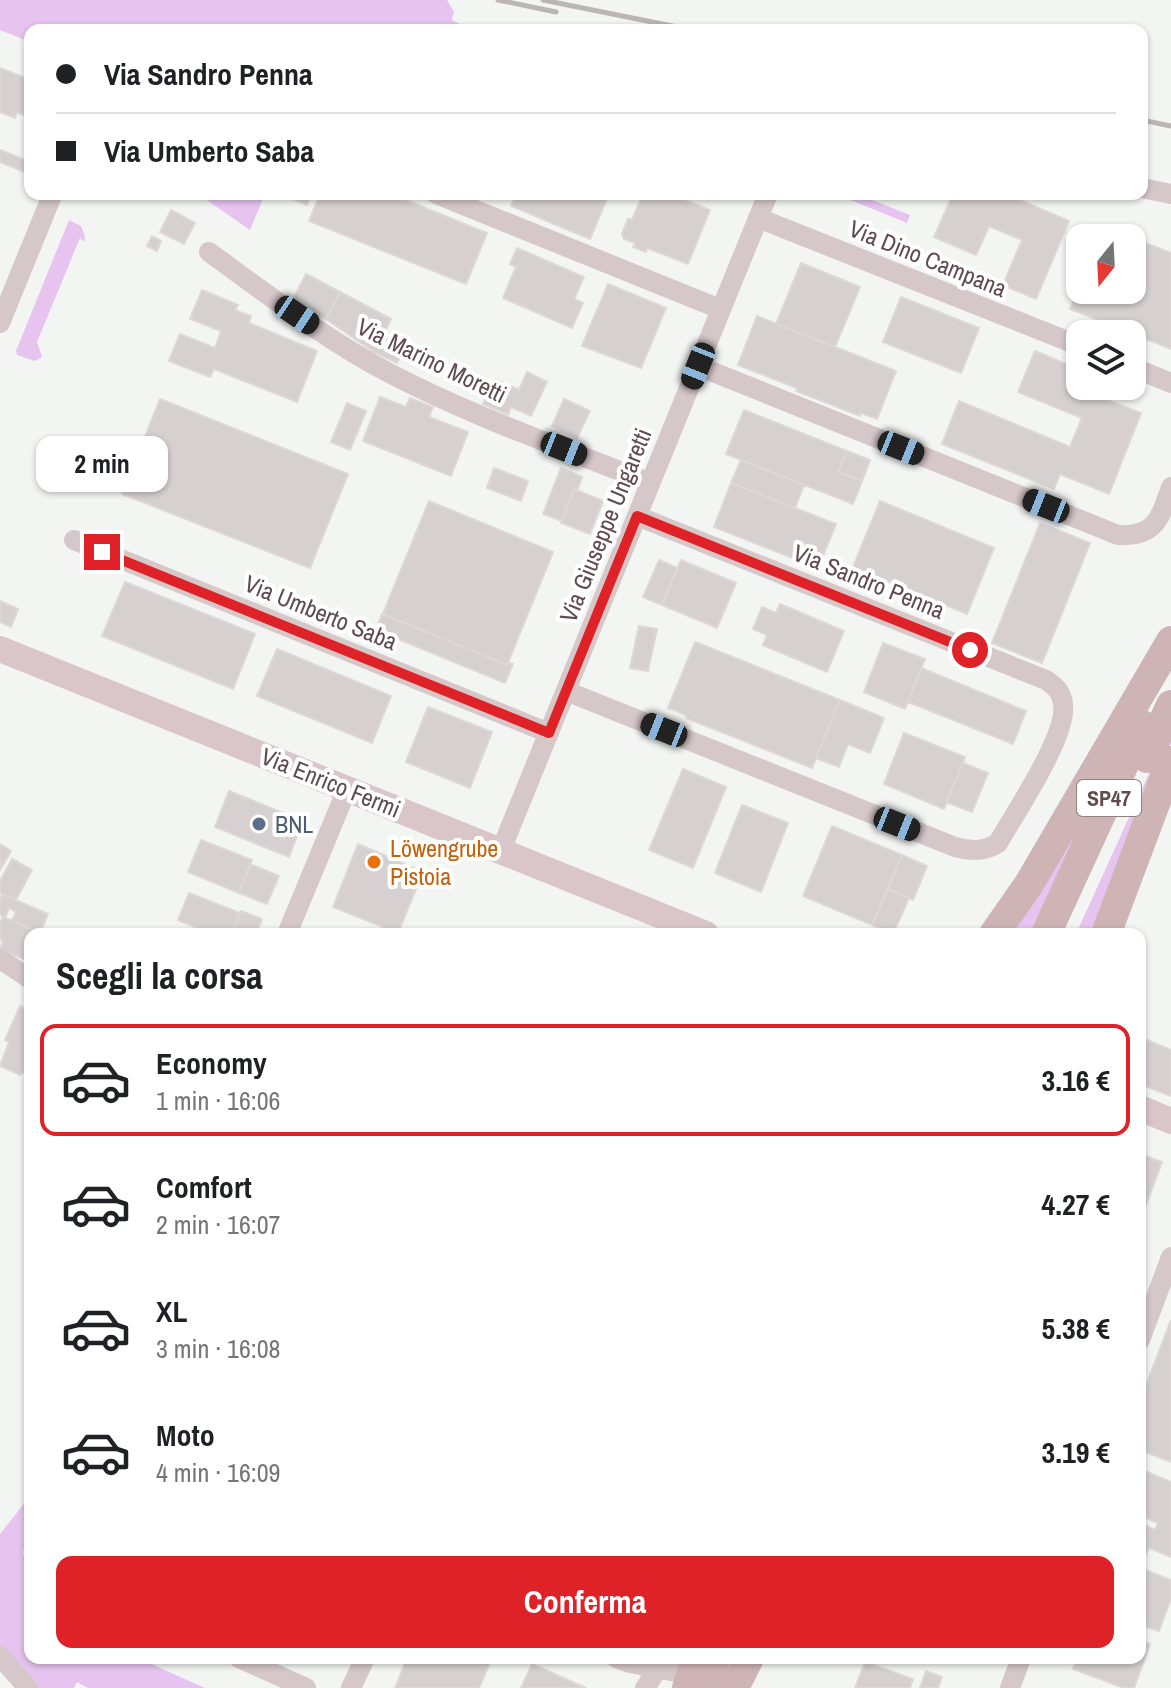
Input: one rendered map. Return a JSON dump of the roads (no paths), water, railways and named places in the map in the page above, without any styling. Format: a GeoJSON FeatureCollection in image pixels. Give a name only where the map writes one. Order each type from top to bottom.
{"type":"FeatureCollection","features":[{"type":"Feature","properties":{"kind":"main road"},"geometry":{"type":"LineString","coordinates":[[998,928],[1029,884],[1171,641]]}},
{"type":"Feature","properties":{"kind":"main road","name":"SP47"},"geometry":{"type":"LineString","coordinates":[[1049,928],[1171,661]]}},
{"type":"Feature","properties":{"kind":"main road","name":"SP47"},"geometry":{"type":"LineString","coordinates":[[1068,928],[1171,705]]}},
{"type":"Feature","properties":{"kind":"main road"},"geometry":{"type":"LineString","coordinates":[[1108,928],[1171,761]]}},
{"type":"Feature","properties":{"kind":"main road"},"geometry":{"type":"LineString","coordinates":[[707,1679],[725,1664]]}},
{"type":"Feature","properties":{"kind":"main road"},"geometry":{"type":"LineString","coordinates":[[707,1679],[737,1664]]}},
{"type":"Feature","properties":{"kind":"street"},"geometry":{"type":"LineString","coordinates":[[1148,189],[1171,194]]}},
{"type":"Feature","properties":{"kind":"street"},"geometry":{"type":"LineString","coordinates":[[0,323],[50,200]]}},
{"type":"Feature","properties":{"kind":"street"},"geometry":{"type":"LineString","coordinates":[[451,200],[720,309]]}},
{"type":"Feature","properties":{"kind":"street","name":"Via Giuseppe Ungaretti"},"geometry":{"type":"LineString","coordinates":[[501,850],[766,200]]}},
{"type":"Feature","properties":{"kind":"street","name":"Via Dino Campana"},"geometry":{"type":"LineString","coordinates":[[758,218],[1066,340]]}},
{"type":"Feature","properties":{"kind":"street","name":"Via Marino Moretti"},"geometry":{"type":"LineString","coordinates":[[209,252],[307,322],[390,374],[650,483]]}},
{"type":"Feature","properties":{"kind":"street"},"geometry":{"type":"LineString","coordinates":[[698,366],[1118,535],[1137,534],[1154,525],[1171,487]]}},
{"type":"Feature","properties":{"kind":"street"},"geometry":{"type":"LineString","coordinates":[[1146,373],[1171,383]]}},
{"type":"Feature","properties":{"kind":"street","name":"Via Sandro Penna"},"geometry":{"type":"LineString","coordinates":[[566,691],[955,847],[975,850],[998,843],[1060,730],[1064,707],[1061,695],[1046,680],[637,516]]}},
{"type":"Feature","properties":{"kind":"street","name":"Via Umberto Saba"},"geometry":{"type":"LineString","coordinates":[[74,540],[549,733]]}},
{"type":"Feature","properties":{"kind":"street","name":"Via Enrico Fermi"},"geometry":{"type":"LineString","coordinates":[[0,649],[501,850],[684,928]]}},
{"type":"Feature","properties":{"kind":"street"},"geometry":{"type":"LineString","coordinates":[[289,928],[347,789]]}},
{"type":"Feature","properties":{"kind":"street"},"geometry":{"type":"LineString","coordinates":[[0,959],[24,975]]}},
{"type":"Feature","properties":{"kind":"street"},"geometry":{"type":"LineString","coordinates":[[1146,1111],[1171,1121]]}},
{"type":"Feature","properties":{"kind":"street"},"geometry":{"type":"LineString","coordinates":[[1146,1324],[1171,1257]]}},
{"type":"Feature","properties":{"kind":"street"},"geometry":{"type":"LineString","coordinates":[[0,1656],[28,1688]]}},
{"type":"Feature","properties":{"kind":"street"},"geometry":{"type":"LineString","coordinates":[[252,1664],[306,1688]]}},
{"type":"Feature","properties":{"kind":"street"},"geometry":{"type":"LineString","coordinates":[[351,1688],[362,1664]]}},
{"type":"Feature","properties":{"kind":"street"},"geometry":{"type":"LineString","coordinates":[[645,1688],[661,1664]]}},
{"type":"Feature","properties":{"kind":"street"},"geometry":{"type":"LineString","coordinates":[[664,1664],[681,1673],[707,1679]]}},
{"type":"Feature","properties":{"kind":"street"},"geometry":{"type":"LineString","coordinates":[[1010,1688],[1019,1664]]}},
{"type":"Feature","properties":{"kind":"railway"},"geometry":{"type":"LineString","coordinates":[[498,0],[556,12]]}},
{"type":"Feature","properties":{"kind":"railway"},"geometry":{"type":"LineString","coordinates":[[543,0],[662,24]]}},
{"type":"Feature","properties":{"kind":"railway"},"geometry":{"type":"LineString","coordinates":[[1148,121],[1171,126]]}},
{"type":"Feature","properties":{"kind":"place","name":"BNL"},"geometry":{"type":"Point","coordinates":[259,824]}},
{"type":"Feature","properties":{"kind":"place","name":"Löwengrube Pistoia"},"geometry":{"type":"Point","coordinates":[374,862]}}]}
